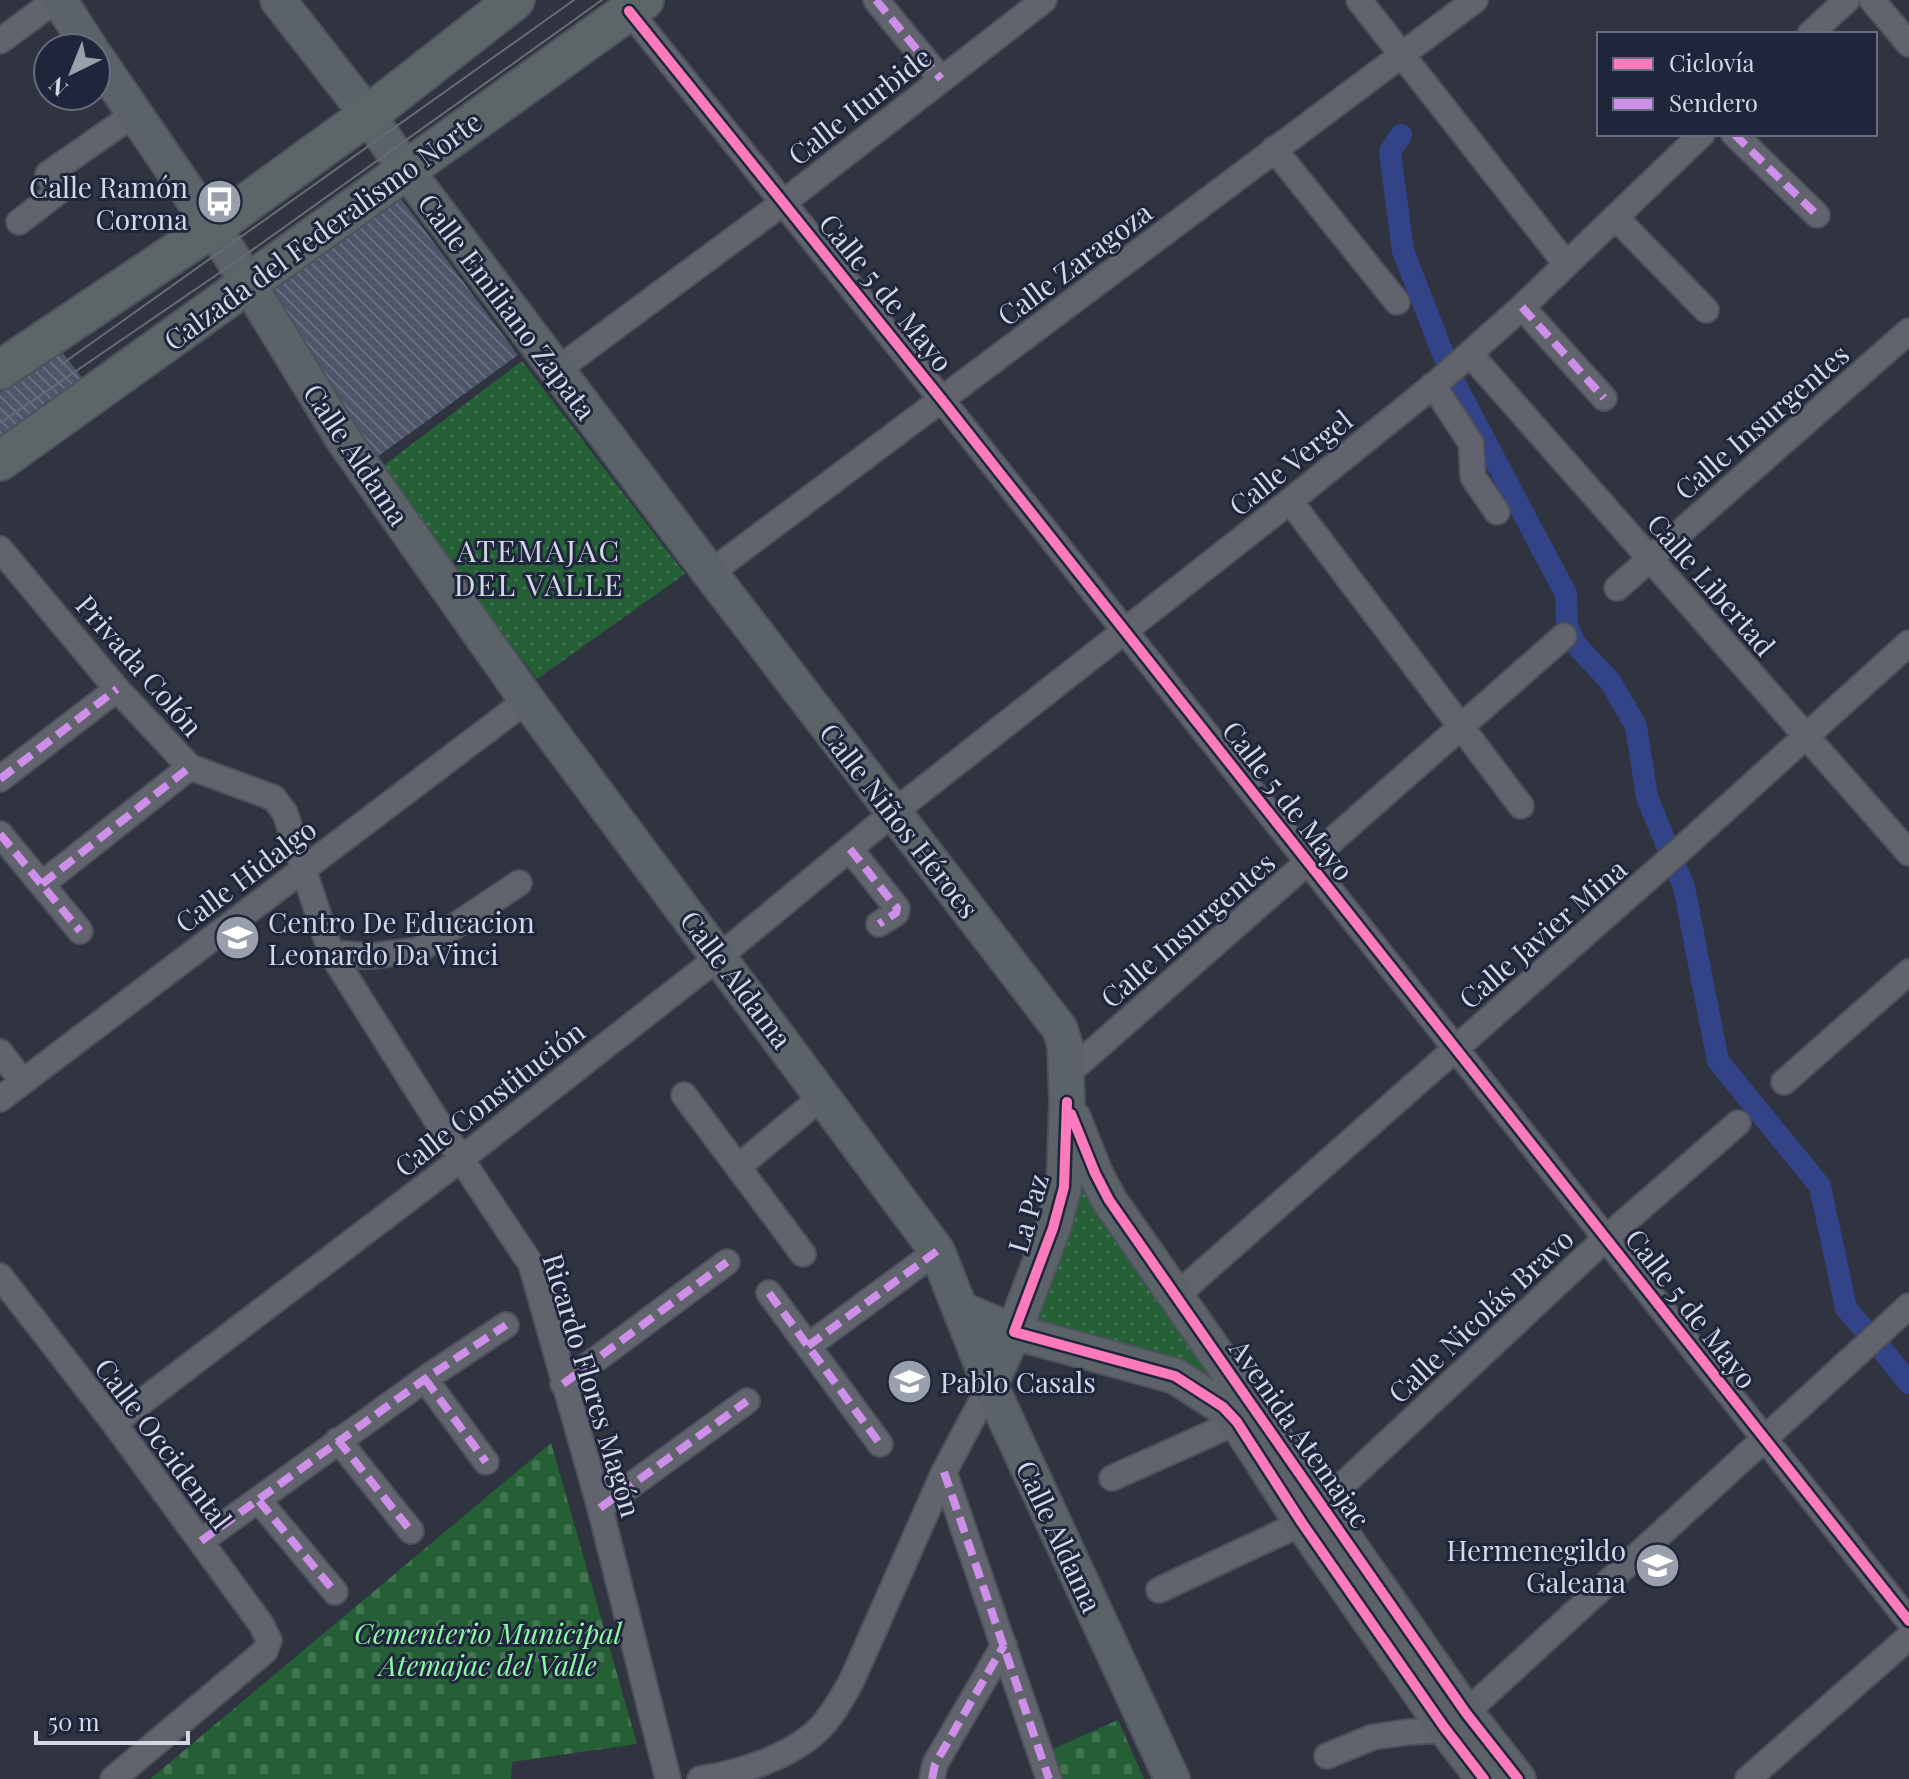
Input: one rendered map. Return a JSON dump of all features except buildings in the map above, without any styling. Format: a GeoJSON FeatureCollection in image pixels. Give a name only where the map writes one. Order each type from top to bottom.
{"type":"FeatureCollection","features":[{"type":"Feature","properties":{"kind":"main road"},"geometry":{"type":"LineString","coordinates":[[0,370],[212,228],[368,115],[515,0]]}},
{"type":"Feature","properties":{"kind":"main road","name":"Calzada del Federalismo Norte"},"geometry":{"type":"LineString","coordinates":[[0,461],[637,6]]}},
{"type":"Feature","properties":{"kind":"street"},"geometry":{"type":"LineString","coordinates":[[0,41],[57,0],[79,32]]}},
{"type":"Feature","properties":{"kind":"street","name":"Calle Emiliano Zapata"},"geometry":{"type":"LineString","coordinates":[[278,0],[368,115],[406,170],[710,573]]}},
{"type":"Feature","properties":{"kind":"street"},"geometry":{"type":"LineString","coordinates":[[876,0],[941,79]]}},
{"type":"Feature","properties":{"kind":"street","name":"Calle Iturbide"},"geometry":{"type":"LineString","coordinates":[[557,370],[784,202],[1044,0]]}},
{"type":"Feature","properties":{"kind":"street"},"geometry":{"type":"LineString","coordinates":[[1359,0],[1566,264]]}},
{"type":"Feature","properties":{"kind":"street","name":"Calle Zaragoza"},"geometry":{"type":"LineString","coordinates":[[710,573],[1475,0]]}},
{"type":"Feature","properties":{"kind":"street"},"geometry":{"type":"LineString","coordinates":[[1812,32],[1847,0]]}},
{"type":"Feature","properties":{"kind":"street"},"geometry":{"type":"LineString","coordinates":[[1872,0],[1909,44]]}},
{"type":"Feature","properties":{"kind":"street","name":"Calle 5 de Mayo"},"geometry":{"type":"LineString","coordinates":[[637,6],[784,202],[1909,1621]]}},
{"type":"Feature","properties":{"kind":"street"},"geometry":{"type":"LineString","coordinates":[[112,82],[212,228]]}},
{"type":"Feature","properties":{"kind":"street"},"geometry":{"type":"LineString","coordinates":[[19,222],[58,192],[48,174],[133,115]]}},
{"type":"Feature","properties":{"kind":"street","name":"Calle Vergel"},"geometry":{"type":"LineString","coordinates":[[894,812],[1290,501],[1467,357],[1700,136]]}},
{"type":"Feature","properties":{"kind":"street"},"geometry":{"type":"LineString","coordinates":[[1736,136],[1817,215]]}},
{"type":"Feature","properties":{"kind":"street"},"geometry":{"type":"LineString","coordinates":[[1274,149],[1397,302]]}},
{"type":"Feature","properties":{"kind":"street"},"geometry":{"type":"LineString","coordinates":[[1615,217],[1706,310]]}},
{"type":"Feature","properties":{"kind":"street","name":"Calle Aldama"},"geometry":{"type":"LineString","coordinates":[[212,228],[345,442],[527,700],[937,1251],[990,1385],[1172,1779]]}},
{"type":"Feature","properties":{"kind":"street"},"geometry":{"type":"LineString","coordinates":[[1522,307],[1604,398]]}},
{"type":"Feature","properties":{"kind":"street","name":"Calle Insurgentes"},"geometry":{"type":"LineString","coordinates":[[1617,588],[1909,331]]}},
{"type":"Feature","properties":{"kind":"street","name":"Calle Libertad"},"geometry":{"type":"LineString","coordinates":[[1467,357],[1651,559],[1909,853]]}},
{"type":"Feature","properties":{"kind":"street"},"geometry":{"type":"LineString","coordinates":[[1436,383],[1471,443],[1473,477],[1497,512]]}},
{"type":"Feature","properties":{"kind":"street"},"geometry":{"type":"LineString","coordinates":[[1290,501],[1521,806]]}},
{"type":"Feature","properties":{"kind":"street","name":"Privada Colón"},"geometry":{"type":"LineString","coordinates":[[0,549],[117,689],[190,767],[274,798],[285,813],[305,867]]}},
{"type":"Feature","properties":{"kind":"street","name":"Calle Niños Héroes"},"geometry":{"type":"LineString","coordinates":[[710,573],[1060,1029],[1065,1046],[1066,1089]]}},
{"type":"Feature","properties":{"kind":"street","name":"Calle Insurgentes"},"geometry":{"type":"LineString","coordinates":[[1066,1089],[1308,862],[1564,636]]}},
{"type":"Feature","properties":{"kind":"street","name":"Calle Javier Mina"},"geometry":{"type":"LineString","coordinates":[[1176,1296],[1909,643]]}},
{"type":"Feature","properties":{"kind":"street"},"geometry":{"type":"LineString","coordinates":[[0,779],[117,689]]}},
{"type":"Feature","properties":{"kind":"street","name":"Calle Hidalgo"},"geometry":{"type":"LineString","coordinates":[[0,1099],[527,700]]}},
{"type":"Feature","properties":{"kind":"street"},"geometry":{"type":"LineString","coordinates":[[42,884],[190,767]]}},
{"type":"Feature","properties":{"kind":"street","name":"Calle Constitución"},"geometry":{"type":"LineString","coordinates":[[114,1423],[461,1159],[720,956],[894,812]]}},
{"type":"Feature","properties":{"kind":"street"},"geometry":{"type":"LineString","coordinates":[[0,834],[80,931]]}},
{"type":"Feature","properties":{"kind":"street"},"geometry":{"type":"LineString","coordinates":[[850,849],[897,908],[896,913],[879,924]]}},
{"type":"Feature","properties":{"kind":"street","name":"Ricardo Flores Magón"},"geometry":{"type":"LineString","coordinates":[[305,867],[331,953],[531,1264],[600,1508],[668,1779]]}},
{"type":"Feature","properties":{"kind":"street"},"geometry":{"type":"LineString","coordinates":[[331,953],[372,956],[419,950],[519,883]]}},
{"type":"Feature","properties":{"kind":"street"},"geometry":{"type":"LineString","coordinates":[[1784,1082],[1909,972]]}},
{"type":"Feature","properties":{"kind":"street"},"geometry":{"type":"LineString","coordinates":[[0,1052],[23,1082]]}},
{"type":"Feature","properties":{"kind":"street","name":"Avenida Atemajac"},"geometry":{"type":"LineString","coordinates":[[1066,1089],[1095,1173],[1109,1200],[1176,1296],[1312,1513],[1457,1721],[1484,1779]]}},
{"type":"Feature","properties":{"kind":"street","name":"La Paz"},"geometry":{"type":"LineString","coordinates":[[700,1779],[757,1764],[799,1745],[820,1728],[852,1680],[944,1472],[1014,1332],[1053,1228],[1064,1187],[1066,1089]]}},
{"type":"Feature","properties":{"kind":"street"},"geometry":{"type":"LineString","coordinates":[[684,1095],[803,1254]]}},
{"type":"Feature","properties":{"kind":"street"},"geometry":{"type":"LineString","coordinates":[[738,1167],[823,1096]]}},
{"type":"Feature","properties":{"kind":"street","name":"Calle Nicolás Bravo"},"geometry":{"type":"LineString","coordinates":[[1159,1590],[1312,1513],[1606,1238],[1738,1123]]}},
{"type":"Feature","properties":{"kind":"street"},"geometry":{"type":"LineString","coordinates":[[808,1346],[937,1251]]}},
{"type":"Feature","properties":{"kind":"street"},"geometry":{"type":"LineString","coordinates":[[563,1384],[727,1262]]}},
{"type":"Feature","properties":{"kind":"street","name":"Calle Occidental"},"geometry":{"type":"LineString","coordinates":[[0,1276],[114,1423],[261,1624],[269,1640],[265,1651],[113,1779]]}},
{"type":"Feature","properties":{"kind":"street"},"geometry":{"type":"LineString","coordinates":[[769,1293],[880,1444]]}},
{"type":"Feature","properties":{"kind":"street"},"geometry":{"type":"LineString","coordinates":[[1327,1756],[1373,1737],[1457,1721],[1909,1306]]}},
{"type":"Feature","properties":{"kind":"street","name":"Avenida Atemajac"},"geometry":{"type":"LineString","coordinates":[[960,1309],[1014,1332],[1175,1376],[1207,1395],[1237,1422],[1312,1513]]}},
{"type":"Feature","properties":{"kind":"street"},"geometry":{"type":"LineString","coordinates":[[201,1541],[338,1440],[506,1325]]}},
{"type":"Feature","properties":{"kind":"street"},"geometry":{"type":"LineString","coordinates":[[425,1379],[486,1462]]}},
{"type":"Feature","properties":{"kind":"street"},"geometry":{"type":"LineString","coordinates":[[600,1508],[747,1401]]}},
{"type":"Feature","properties":{"kind":"street"},"geometry":{"type":"LineString","coordinates":[[1112,1478],[1237,1422]]}},
{"type":"Feature","properties":{"kind":"street"},"geometry":{"type":"LineString","coordinates":[[338,1440],[411,1531]]}},
{"type":"Feature","properties":{"kind":"street"},"geometry":{"type":"LineString","coordinates":[[944,1472],[1049,1779]]}},
{"type":"Feature","properties":{"kind":"street"},"geometry":{"type":"LineString","coordinates":[[259,1501],[335,1592]]}},
{"type":"Feature","properties":{"kind":"street"},"geometry":{"type":"LineString","coordinates":[[1748,1779],[1909,1637]]}},
{"type":"Feature","properties":{"kind":"street"},"geometry":{"type":"LineString","coordinates":[[932,1779],[935,1764],[1004,1645]]}},
{"type":"Feature","properties":{"kind":"street","name":"Avenida Atemajac"},"geometry":{"type":"LineString","coordinates":[[1457,1721],[1518,1779]]}},
{"type":"Feature","properties":{"kind":"green space"},"geometry":{"type":"Polygon","coordinates":[[[522,361],[685,574],[537,679],[379,469],[522,361]]]}},
{"type":"Feature","properties":{"kind":"green space"},"geometry":{"type":"Polygon","coordinates":[[[1077,1141],[1313,1495],[1201,1378],[1031,1327],[1077,1141]]]}},
{"type":"Feature","properties":{"kind":"green space","name":"Cementerio Municipal Atemajac del Valle"},"geometry":{"type":"Polygon","coordinates":[[[551,1443],[637,1744],[512,1762],[511,1779],[150,1779],[551,1443]]]}},
{"type":"Feature","properties":{"kind":"green space"},"geometry":{"type":"Polygon","coordinates":[[[1118,1720],[1144,1779],[1061,1779],[1053,1749],[1118,1720]]]}},
{"type":"Feature","properties":{"kind":"waterway"},"geometry":{"type":"LineString","coordinates":[[1401,135],[1390,152],[1403,251],[1454,382],[1566,594],[1567,624],[1575,644],[1610,681],[1636,726],[1647,797],[1684,887],[1718,1061],[1820,1186],[1846,1308],[1862,1327]]}},
{"type":"Feature","properties":{"kind":"waterway"},"geometry":{"type":"LineString","coordinates":[[1884,1352],[1909,1383]]}},
{"type":"Feature","properties":{"kind":"tram line"},"geometry":{"type":"LineString","coordinates":[[62,364],[574,0]]}},
{"type":"Feature","properties":{"kind":"tram line"},"geometry":{"type":"LineString","coordinates":[[0,423],[234,263],[602,0]]}},
{"type":"Feature","properties":{"kind":"marked path"},"geometry":{"type":"LineString","coordinates":[[876,0],[941,79]]}},
{"type":"Feature","properties":{"kind":"marked path"},"geometry":{"type":"LineString","coordinates":[[1736,136],[1817,215]]}},
{"type":"Feature","properties":{"kind":"marked path"},"geometry":{"type":"LineString","coordinates":[[1522,307],[1604,398]]}},
{"type":"Feature","properties":{"kind":"marked path"},"geometry":{"type":"LineString","coordinates":[[0,779],[117,689]]}},
{"type":"Feature","properties":{"kind":"marked path"},"geometry":{"type":"LineString","coordinates":[[42,884],[190,767]]}},
{"type":"Feature","properties":{"kind":"marked path"},"geometry":{"type":"LineString","coordinates":[[0,834],[80,931]]}},
{"type":"Feature","properties":{"kind":"marked path"},"geometry":{"type":"LineString","coordinates":[[850,849],[897,908],[896,913],[879,924]]}},
{"type":"Feature","properties":{"kind":"marked path"},"geometry":{"type":"LineString","coordinates":[[808,1346],[937,1251]]}},
{"type":"Feature","properties":{"kind":"marked path"},"geometry":{"type":"LineString","coordinates":[[563,1384],[727,1262]]}},
{"type":"Feature","properties":{"kind":"marked path"},"geometry":{"type":"LineString","coordinates":[[769,1293],[880,1444]]}},
{"type":"Feature","properties":{"kind":"marked path"},"geometry":{"type":"LineString","coordinates":[[201,1541],[425,1379],[506,1325]]}},
{"type":"Feature","properties":{"kind":"marked path"},"geometry":{"type":"LineString","coordinates":[[425,1379],[486,1462]]}},
{"type":"Feature","properties":{"kind":"marked path"},"geometry":{"type":"LineString","coordinates":[[600,1508],[747,1401]]}},
{"type":"Feature","properties":{"kind":"marked path"},"geometry":{"type":"LineString","coordinates":[[338,1440],[411,1531]]}},
{"type":"Feature","properties":{"kind":"marked path"},"geometry":{"type":"LineString","coordinates":[[944,1472],[1049,1779]]}},
{"type":"Feature","properties":{"kind":"marked path"},"geometry":{"type":"LineString","coordinates":[[259,1501],[335,1592]]}},
{"type":"Feature","properties":{"kind":"marked path"},"geometry":{"type":"LineString","coordinates":[[932,1779],[935,1764],[1004,1645]]}},
{"type":"Feature","properties":{"kind":"cycle path"},"geometry":{"type":"LineString","coordinates":[[629,11],[942,400],[1909,1621]]}},
{"type":"Feature","properties":{"kind":"cycle path"},"geometry":{"type":"LineString","coordinates":[[1067,1102],[1064,1187],[1053,1228],[1014,1332],[1175,1376],[1223,1407],[1237,1422],[1302,1523],[1444,1727],[1484,1779]]}},
{"type":"Feature","properties":{"kind":"cycle path"},"geometry":{"type":"LineString","coordinates":[[1071,1114],[1109,1200],[1466,1713],[1518,1779]]}},
{"type":"Feature","properties":{"kind":"place","name":"Calle Ramón Corona"},"geometry":{"type":"Point","coordinates":[219,202]}},
{"type":"Feature","properties":{"kind":"place","name":"Centro De Educacion Leonardo Da Vinci"},"geometry":{"type":"Point","coordinates":[237,937]}},
{"type":"Feature","properties":{"kind":"place","name":"Pablo Casals"},"geometry":{"type":"Point","coordinates":[909,1381]}},
{"type":"Feature","properties":{"kind":"place","name":"Hermenegildo Galeana"},"geometry":{"type":"Point","coordinates":[1657,1565]}},
{"type":"Feature","properties":{"kind":"district","name":"ATEMAJAC DEL VALLE"},"geometry":{"type":"Point","coordinates":[539,567]}}]}
